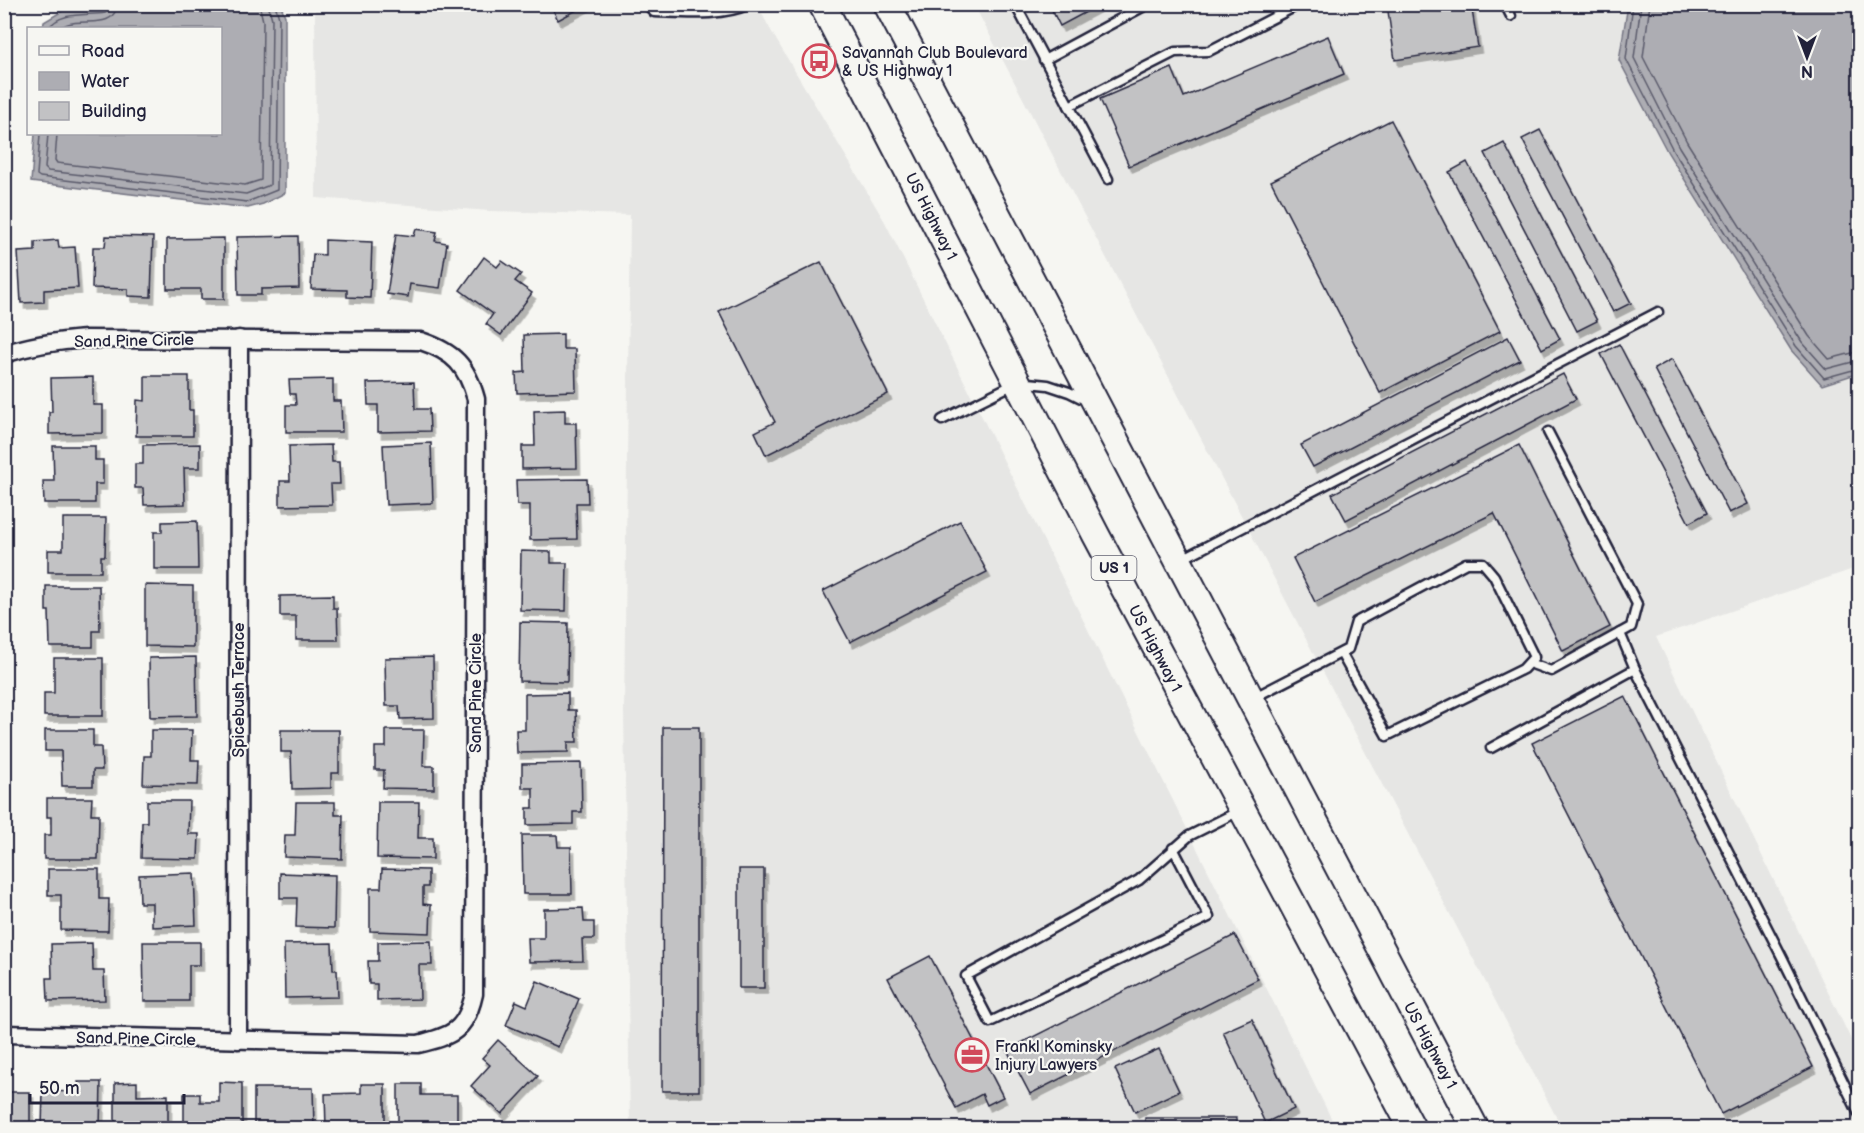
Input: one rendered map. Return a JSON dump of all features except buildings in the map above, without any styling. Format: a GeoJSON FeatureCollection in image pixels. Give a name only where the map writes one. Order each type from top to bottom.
{"type":"FeatureCollection","features":[{"type":"Feature","properties":{"kind":"main road","name":"US Highway 1"},"geometry":{"type":"LineString","coordinates":[[822,4],[1102,545],[1412,1128]]}},
{"type":"Feature","properties":{"kind":"main road","name":"US Highway 1"},"geometry":{"type":"LineString","coordinates":[[887,4],[1475,1128]]}},
{"type":"Feature","properties":{"kind":"street","name":"Spicebush Terrace"},"geometry":{"type":"LineString","coordinates":[[238,1040],[239,339]]}},
{"type":"Feature","properties":{"kind":"street","name":"Sand Pine Circle"},"geometry":{"type":"LineString","coordinates":[[4,354],[26,347],[75,340],[421,341],[441,348],[458,361],[470,380],[476,399],[474,994],[470,1014],[456,1030],[439,1039],[418,1044],[4,1034]]}},
{"type":"Feature","properties":{"kind":"lane"},"geometry":{"type":"LineString","coordinates":[[647,4],[654,12],[732,8],[749,4]]}},
{"type":"Feature","properties":{"kind":"lane"},"geometry":{"type":"LineString","coordinates":[[1015,4],[1108,179]]}},
{"type":"Feature","properties":{"kind":"lane"},"geometry":{"type":"LineString","coordinates":[[1044,60],[1148,4]]}},
{"type":"Feature","properties":{"kind":"lane"},"geometry":{"type":"LineString","coordinates":[[1069,106],[1174,52],[1209,51],[1300,4]]}},
{"type":"Feature","properties":{"kind":"lane"},"geometry":{"type":"LineString","coordinates":[[1505,4],[1511,16]]}},
{"type":"Feature","properties":{"kind":"lane"},"geometry":{"type":"LineString","coordinates":[[1178,561],[1658,312]]}},
{"type":"Feature","properties":{"kind":"lane"},"geometry":{"type":"LineString","coordinates":[[942,420],[1018,382],[1048,385],[1096,405]]}},
{"type":"Feature","properties":{"kind":"lane"},"geometry":{"type":"LineString","coordinates":[[1528,663],[1551,671],[1630,627],[1637,604],[1548,432]]}},
{"type":"Feature","properties":{"kind":"lane"},"geometry":{"type":"LineString","coordinates":[[1250,700],[1348,649],[1356,622],[1466,562],[1483,562],[1494,576],[1534,657],[1523,669],[1387,736],[1341,653]]}},
{"type":"Feature","properties":{"kind":"lane"},"geometry":{"type":"LineString","coordinates":[[1620,633],[1635,669],[1782,957],[1860,1116]]}},
{"type":"Feature","properties":{"kind":"lane"},"geometry":{"type":"LineString","coordinates":[[1491,748],[1635,669]]}},
{"type":"Feature","properties":{"kind":"lane"},"geometry":{"type":"LineString","coordinates":[[1173,848],[1209,917],[990,1022],[966,976],[1139,880],[1173,848],[1189,836],[1242,809]]}},
{"type":"Feature","properties":{"kind":"shaded area"},"geometry":{"type":"Polygon","coordinates":[[[315,5],[757,5],[885,222],[1336,1128],[630,1128],[624,710],[630,215],[490,211],[316,198],[315,5]]]}},
{"type":"Feature","properties":{"kind":"shaded area"},"geometry":{"type":"Polygon","coordinates":[[[974,5],[1628,5],[1619,60],[1822,385],[1859,373],[1859,567],[1656,637],[1859,1056],[1859,1128],[1562,1128],[974,5]]]}},
{"type":"Feature","properties":{"kind":"water"},"geometry":{"type":"Polygon","coordinates":[[[146,4],[278,4],[281,6],[285,16],[285,193],[263,204],[248,208],[31,182],[35,135],[222,135],[222,27],[43,27],[44,22],[64,10],[146,4]]]}},
{"type":"Feature","properties":{"kind":"water"},"geometry":{"type":"Polygon","coordinates":[[[1628,5],[1859,5],[1859,373],[1822,385],[1791,350],[1668,153],[1619,60],[1628,5]]]}},
{"type":"Feature","properties":{"kind":"place","name":"Savannah Club Boulevard & US Highway 1"},"geometry":{"type":"Point","coordinates":[819,61]}},
{"type":"Feature","properties":{"kind":"place","name":"Frankl Kominsky Injury Lawyers"},"geometry":{"type":"Point","coordinates":[972,1055]}}]}
